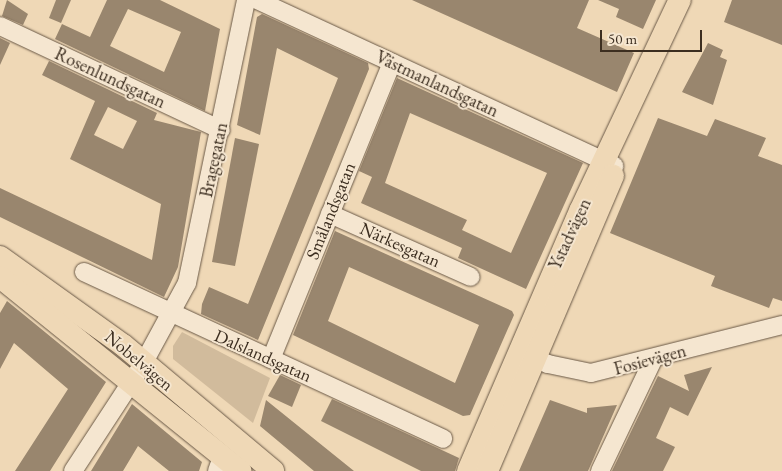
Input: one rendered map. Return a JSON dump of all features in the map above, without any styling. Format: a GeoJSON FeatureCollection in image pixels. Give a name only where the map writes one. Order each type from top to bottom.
{"type":"FeatureCollection","features":[{"type":"Feature","properties":{"kind":"main road","name":"Ystadvägen"},"geometry":{"type":"LineString","coordinates":[[468,471],[528,354],[611,165],[680,0]]}},
{"type":"Feature","properties":{"kind":"main road","name":"Ystadvägen"},"geometry":{"type":"LineString","coordinates":[[611,165],[693,0]]}},
{"type":"Feature","properties":{"kind":"main road","name":"Nobelvägen"},"geometry":{"type":"LineString","coordinates":[[0,273],[143,364],[273,471]]}},
{"type":"Feature","properties":{"kind":"main road","name":"Nobelvägen"},"geometry":{"type":"LineString","coordinates":[[0,273],[220,464],[240,471]]}},
{"type":"Feature","properties":{"kind":"main road","name":"Ystadvägen"},"geometry":{"type":"LineString","coordinates":[[487,471],[528,354]]}},
{"type":"Feature","properties":{"kind":"street","name":"Bragegatan"},"geometry":{"type":"LineString","coordinates":[[73,471],[143,364],[186,283],[221,130],[246,0]]}},
{"type":"Feature","properties":{"kind":"street","name":"Västmanlandsgatan"},"geometry":{"type":"LineString","coordinates":[[256,0],[611,165]]}},
{"type":"Feature","properties":{"kind":"street","name":"Rosenlundsgatan"},"geometry":{"type":"LineString","coordinates":[[0,26],[221,130]]}},
{"type":"Feature","properties":{"kind":"street","name":"Smålandsgatan"},"geometry":{"type":"LineString","coordinates":[[271,359],[392,63]]}},
{"type":"Feature","properties":{"kind":"street","name":"Närkesgatan"},"geometry":{"type":"LineString","coordinates":[[330,214],[471,277]]}},
{"type":"Feature","properties":{"kind":"street","name":"Dalslandsgatan"},"geometry":{"type":"LineString","coordinates":[[84,272],[168,315],[271,359],[443,439]]}},
{"type":"Feature","properties":{"kind":"street","name":"Fosievägen"},"geometry":{"type":"LineString","coordinates":[[528,354],[591,374],[653,360],[782,325]]}},
{"type":"Feature","properties":{"kind":"street"},"geometry":{"type":"LineString","coordinates":[[600,471],[653,360]]}},
{"type":"Feature","properties":{"kind":"shaded area"},"geometry":{"type":"Polygon","coordinates":[[[182,332],[270,378],[253,423],[173,359],[173,346],[182,332]]]}},
{"type":"Feature","properties":{"kind":"building"},"geometry":{"type":"Polygon","coordinates":[[[7,0],[28,14],[23,25],[2,16],[7,0]]]}},
{"type":"Feature","properties":{"kind":"building"},"geometry":{"type":"Polygon","coordinates":[[[56,0],[71,0],[61,23],[49,18],[56,0]]]}},
{"type":"Feature","properties":{"kind":"building"},"geometry":{"type":"Polygon","coordinates":[[[107,0],[160,0],[220,29],[205,111],[55,39],[62,24],[90,37],[107,0]],[[128,9],[110,46],[164,72],[181,32],[128,9]]]}},
{"type":"Feature","properties":{"kind":"building"},"geometry":{"type":"Polygon","coordinates":[[[412,0],[589,0],[577,28],[634,53],[617,92],[412,0]]]}},
{"type":"Feature","properties":{"kind":"building"},"geometry":{"type":"Polygon","coordinates":[[[598,0],[656,0],[643,29],[616,17],[619,9],[598,0]]]}},
{"type":"Feature","properties":{"kind":"building"},"geometry":{"type":"Polygon","coordinates":[[[732,0],[782,0],[782,45],[724,22],[732,0]]]}},
{"type":"Feature","properties":{"kind":"building"},"geometry":{"type":"Polygon","coordinates":[[[262,14],[368,63],[369,69],[258,340],[201,314],[202,304],[209,287],[248,304],[338,78],[277,48],[260,135],[237,125],[257,17],[262,14]]]}},
{"type":"Feature","properties":{"kind":"building"},"geometry":{"type":"Polygon","coordinates":[[[0,38],[10,43],[0,65],[0,38]]]}},
{"type":"Feature","properties":{"kind":"building"},"geometry":{"type":"Polygon","coordinates":[[[708,43],[723,50],[720,57],[727,60],[713,105],[682,92],[708,43]]]}},
{"type":"Feature","properties":{"kind":"building"},"geometry":{"type":"Polygon","coordinates":[[[49,61],[157,113],[154,120],[201,132],[178,267],[164,297],[0,217],[0,188],[152,260],[161,204],[70,159],[95,101],[42,75],[49,61]],[[108,107],[94,135],[123,149],[137,121],[108,107]]]}},
{"type":"Feature","properties":{"kind":"building"},"geometry":{"type":"Polygon","coordinates":[[[397,78],[583,163],[526,289],[458,258],[462,248],[361,203],[372,177],[359,171],[397,78]],[[410,113],[385,183],[467,220],[462,230],[511,253],[547,173],[410,113]]]}},
{"type":"Feature","properties":{"kind":"building"},"geometry":{"type":"Polygon","coordinates":[[[658,118],[707,136],[715,119],[766,138],[758,156],[782,165],[782,301],[773,298],[769,308],[711,286],[715,276],[610,233],[658,118]]]}},
{"type":"Feature","properties":{"kind":"building"},"geometry":{"type":"Polygon","coordinates":[[[235,138],[259,144],[235,266],[212,262],[235,138]]]}},
{"type":"Feature","properties":{"kind":"building"},"geometry":{"type":"Polygon","coordinates":[[[335,231],[512,311],[514,315],[470,415],[463,416],[293,335],[335,231]],[[349,267],[328,321],[455,383],[479,325],[349,267]]]}},
{"type":"Feature","properties":{"kind":"building"},"geometry":{"type":"Polygon","coordinates":[[[7,301],[106,382],[50,471],[15,471],[68,389],[14,343],[0,369],[0,313],[7,301]]]}},
{"type":"Feature","properties":{"kind":"building"},"geometry":{"type":"Polygon","coordinates":[[[712,367],[688,416],[670,407],[656,438],[675,447],[663,471],[612,471],[658,376],[689,391],[684,375],[712,367]]]}},
{"type":"Feature","properties":{"kind":"building"},"geometry":{"type":"Polygon","coordinates":[[[280,375],[301,385],[292,407],[268,396],[280,375]]]}},
{"type":"Feature","properties":{"kind":"building"},"geometry":{"type":"Polygon","coordinates":[[[332,399],[459,458],[455,471],[421,471],[321,421],[332,399]]]}},
{"type":"Feature","properties":{"kind":"building"},"geometry":{"type":"Polygon","coordinates":[[[266,400],[354,471],[314,471],[260,426],[266,400]]]}},
{"type":"Feature","properties":{"kind":"building"},"geometry":{"type":"Polygon","coordinates":[[[550,400],[587,413],[587,408],[617,405],[588,471],[519,471],[550,400]]]}},
{"type":"Feature","properties":{"kind":"building"},"geometry":{"type":"Polygon","coordinates":[[[132,404],[202,462],[199,471],[169,471],[138,446],[123,471],[91,471],[132,404]]]}}]}
